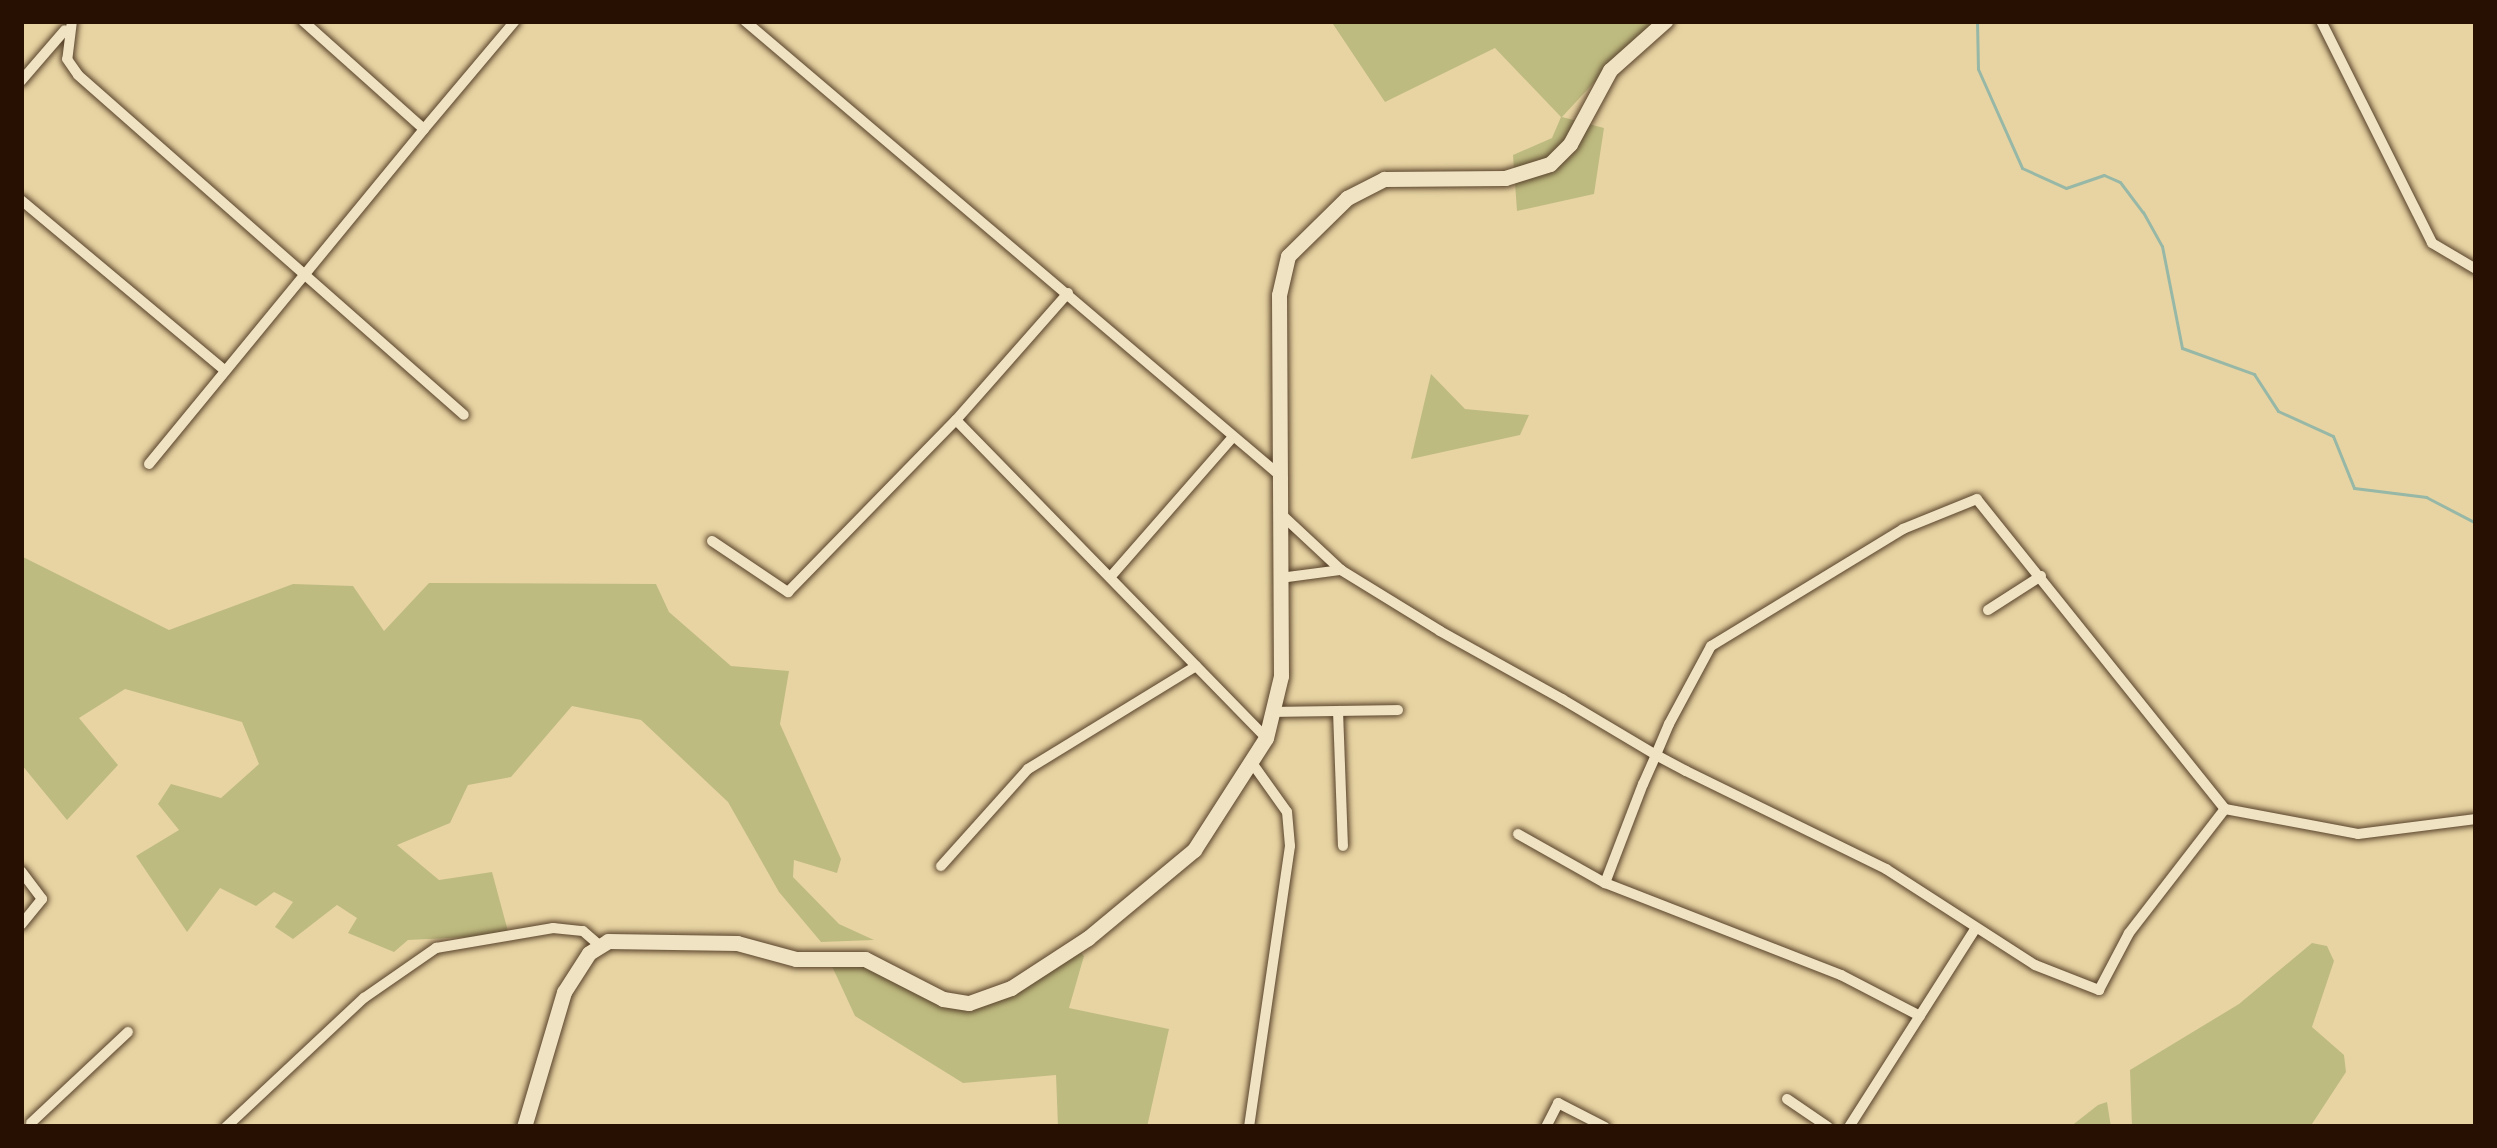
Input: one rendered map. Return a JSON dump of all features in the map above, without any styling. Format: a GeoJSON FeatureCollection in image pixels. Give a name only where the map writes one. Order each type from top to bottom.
{"type":"FeatureCollection","features":[{"type":"Feature","properties":{"kind":"main road"},"geometry":{"type":"LineString","coordinates":[[524,1127],[564,992],[598,945],[737,943],[796,959],[865,959],[943,999],[983,999],[1088,938],[1172,871],[1266,738],[1281,676],[1286,480],[1280,274],[1300,240],[1347,197],[1384,179],[1505,178],[1550,164],[1570,144],[1610,70],[1665,21]]}},
{"type":"Feature","properties":{"kind":"street"},"geometry":{"type":"LineString","coordinates":[[304,21],[424,129]]}},
{"type":"Feature","properties":{"kind":"street"},"geometry":{"type":"LineString","coordinates":[[149,464],[515,21]]}},
{"type":"Feature","properties":{"kind":"street"},"geometry":{"type":"LineString","coordinates":[[746,21],[1286,480]]}},
{"type":"Feature","properties":{"kind":"street"},"geometry":{"type":"LineString","coordinates":[[2321,21],[2432,243],[2476,269]]}},
{"type":"Feature","properties":{"kind":"street"},"geometry":{"type":"LineString","coordinates":[[21,81],[69,24]]}},
{"type":"Feature","properties":{"kind":"street"},"geometry":{"type":"LineString","coordinates":[[69,24],[67,59],[78,75],[464,415]]}},
{"type":"Feature","properties":{"kind":"street"},"geometry":{"type":"LineString","coordinates":[[21,200],[224,370]]}},
{"type":"Feature","properties":{"kind":"street"},"geometry":{"type":"LineString","coordinates":[[712,541],[783,592],[791,590],[956,420],[1069,293]]}},
{"type":"Feature","properties":{"kind":"street"},"geometry":{"type":"LineString","coordinates":[[956,420],[1113,574],[1266,738]]}},
{"type":"Feature","properties":{"kind":"street"},"geometry":{"type":"LineString","coordinates":[[1113,574],[1233,436]]}},
{"type":"Feature","properties":{"kind":"street"},"geometry":{"type":"LineString","coordinates":[[1605,883],[1656,754],[1711,646],[1925,518],[1977,499],[2225,809],[2358,834],[2476,819]]}},
{"type":"Feature","properties":{"kind":"street"},"geometry":{"type":"LineString","coordinates":[[1282,514],[1341,570],[1656,754],[1886,869],[2035,965],[2099,990],[2129,932],[2225,809]]}},
{"type":"Feature","properties":{"kind":"street"},"geometry":{"type":"LineString","coordinates":[[1280,578],[1341,570]]}},
{"type":"Feature","properties":{"kind":"street"},"geometry":{"type":"LineString","coordinates":[[1988,610],[2041,575]]}},
{"type":"Feature","properties":{"kind":"street"},"geometry":{"type":"LineString","coordinates":[[941,866],[1028,769],[1196,666]]}},
{"type":"Feature","properties":{"kind":"street"},"geometry":{"type":"LineString","coordinates":[[1274,712],[1398,710]]}},
{"type":"Feature","properties":{"kind":"street"},"geometry":{"type":"LineString","coordinates":[[1338,711],[1343,846]]}},
{"type":"Feature","properties":{"kind":"street"},"geometry":{"type":"LineString","coordinates":[[1249,1127],[1290,846],[1287,812],[1252,763]]}},
{"type":"Feature","properties":{"kind":"street"},"geometry":{"type":"LineString","coordinates":[[1519,834],[1605,883],[1840,975],[1920,1016]]}},
{"type":"Feature","properties":{"kind":"street"},"geometry":{"type":"LineString","coordinates":[[21,872],[42,899],[21,925]]}},
{"type":"Feature","properties":{"kind":"street"},"geometry":{"type":"LineString","coordinates":[[226,1127],[364,998],[436,948],[554,928],[583,931],[598,945]]}},
{"type":"Feature","properties":{"kind":"street"},"geometry":{"type":"LineString","coordinates":[[1849,1127],[1976,928]]}},
{"type":"Feature","properties":{"kind":"street"},"geometry":{"type":"LineString","coordinates":[[21,1112],[33,1125],[128,1032]]}},
{"type":"Feature","properties":{"kind":"street"},"geometry":{"type":"LineString","coordinates":[[1787,1099],[1828,1127]]}},
{"type":"Feature","properties":{"kind":"street"},"geometry":{"type":"LineString","coordinates":[[1546,1127],[1558,1103],[1605,1127]]}},
{"type":"Feature","properties":{"kind":"shaded area"},"geometry":{"type":"Polygon","coordinates":[[[1331,21],[1663,21],[1638,35],[1562,117],[1604,128],[1594,194],[1517,211],[1513,155],[1552,138],[1561,117],[1495,48],[1385,102],[1331,21]]]}},
{"type":"Feature","properties":{"kind":"shaded area"},"geometry":{"type":"Polygon","coordinates":[[[1431,374],[1465,409],[1529,415],[1520,435],[1411,459],[1431,374]]]}},
{"type":"Feature","properties":{"kind":"shaded area"},"geometry":{"type":"Polygon","coordinates":[[[21,556],[169,630],[293,584],[353,586],[384,631],[429,583],[656,584],[669,612],[731,666],[789,671],[780,724],[841,859],[837,873],[794,860],[793,877],[839,924],[874,940],[821,942],[779,892],[728,802],[641,720],[572,706],[511,777],[468,785],[450,823],[397,845],[439,880],[492,872],[509,935],[408,940],[394,952],[348,933],[357,918],[337,905],[293,939],[275,927],[293,902],[274,892],[256,906],[220,888],[187,932],[136,856],[179,830],[158,804],[171,784],[221,798],[259,764],[242,722],[125,689],[79,718],[118,765],[67,820],[21,764],[21,556]]]}},
{"type":"Feature","properties":{"kind":"shaded area"},"geometry":{"type":"Polygon","coordinates":[[[1071,942],[1084,956],[1069,1008],[1169,1029],[1147,1127],[1058,1127],[1056,1075],[963,1083],[855,1016],[831,964],[870,966],[912,990],[981,1002],[1071,942]]]}},
{"type":"Feature","properties":{"kind":"shaded area"},"geometry":{"type":"Polygon","coordinates":[[[2312,943],[2327,946],[2334,961],[2312,1027],[2344,1055],[2346,1072],[2310,1127],[2132,1127],[2130,1070],[2239,1004],[2312,943]]]}},
{"type":"Feature","properties":{"kind":"shaded area"},"geometry":{"type":"Polygon","coordinates":[[[2107,1102],[2111,1127],[2070,1127],[2098,1105],[2107,1102]]]}},
{"type":"Feature","properties":{"kind":"waterway"},"geometry":{"type":"LineString","coordinates":[[1977,21],[1978,69],[2022,168],[2066,188],[2104,175],[2120,182],[2162,246],[2182,348],[2254,374],[2278,411],[2333,436],[2354,488],[2426,497],[2476,523]]}}]}
